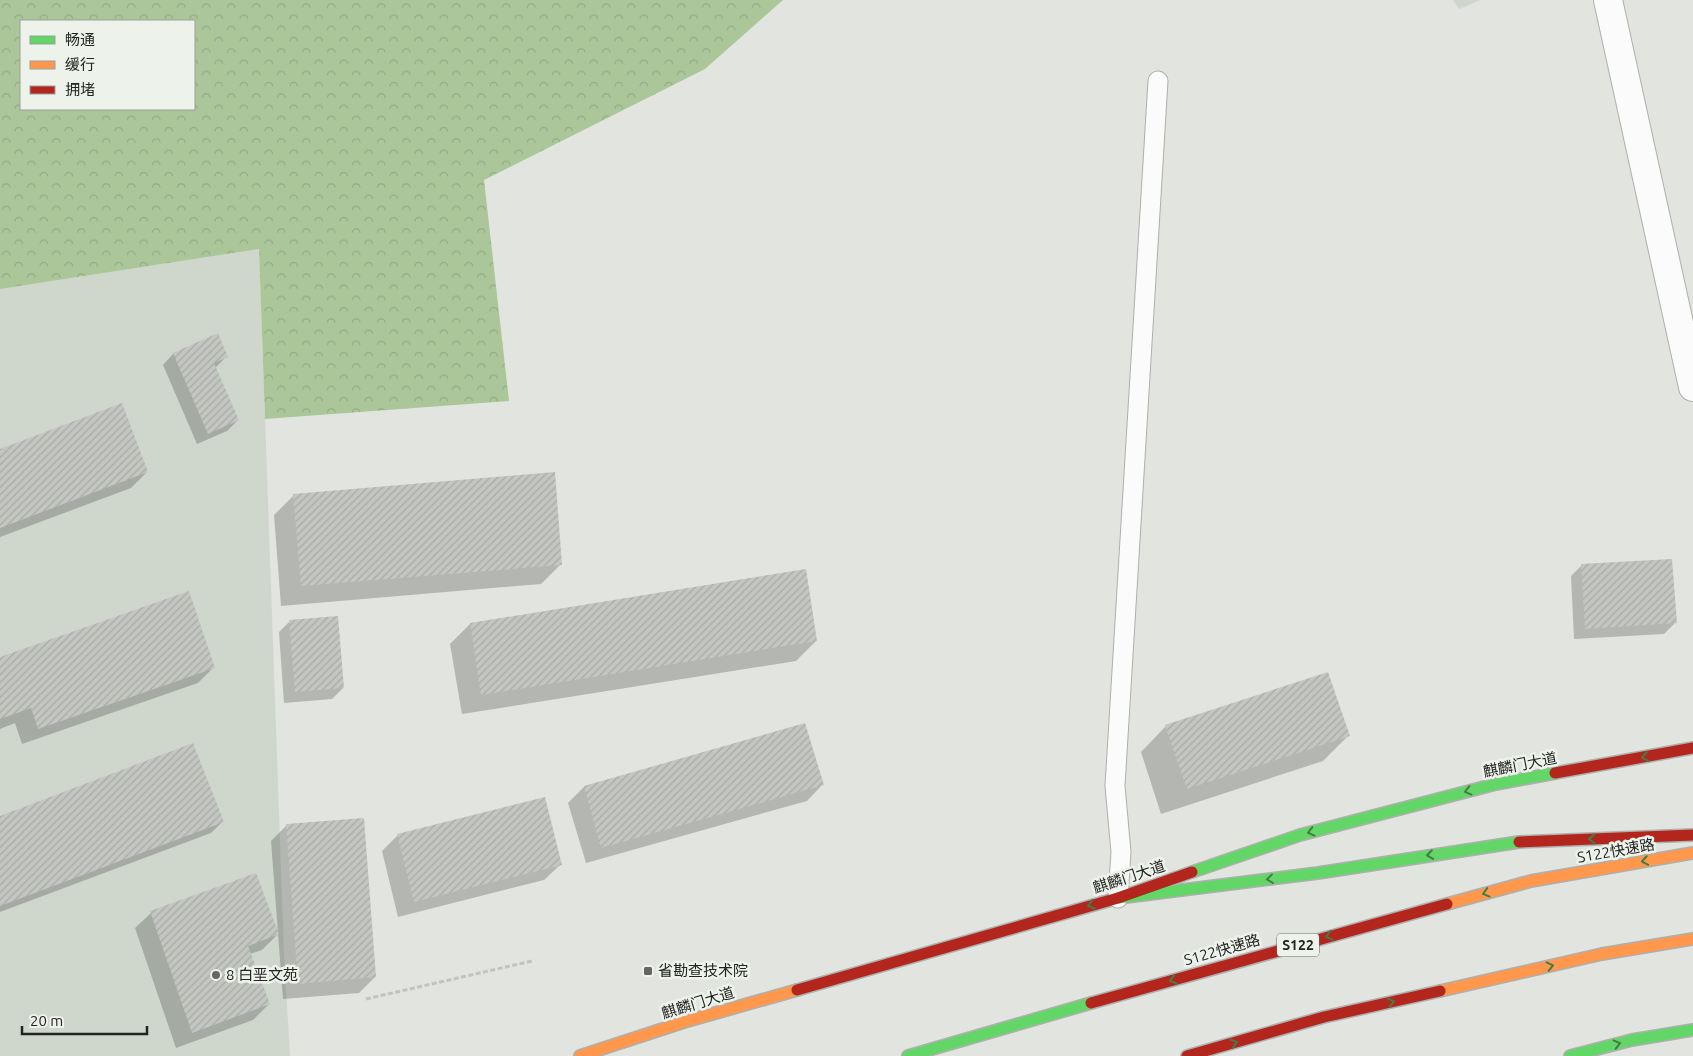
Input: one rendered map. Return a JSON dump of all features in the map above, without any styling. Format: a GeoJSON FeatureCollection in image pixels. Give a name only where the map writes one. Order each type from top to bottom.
{"type":"FeatureCollection","features":[{"type":"Feature","properties":{"kind":"main road","name":"麒麟门大道"},"geometry":{"type":"LineString","coordinates":[[580,1056],[684,1022],[1118,898],[1300,834],[1496,784],[1693,748]]}},
{"type":"Feature","properties":{"kind":"main road"},"geometry":{"type":"LineString","coordinates":[[1118,898],[1318,873],[1517,842],[1693,835]]}},
{"type":"Feature","properties":{"kind":"main road","name":"S122快速路"},"geometry":{"type":"LineString","coordinates":[[908,1056],[1215,968],[1531,881],[1693,853]]}},
{"type":"Feature","properties":{"kind":"main road"},"geometry":{"type":"LineString","coordinates":[[1187,1056],[1324,1018],[1602,954],[1693,939]]}},
{"type":"Feature","properties":{"kind":"main road"},"geometry":{"type":"LineString","coordinates":[[1261,1048],[1324,1018]]}},
{"type":"Feature","properties":{"kind":"main road"},"geometry":{"type":"LineString","coordinates":[[1570,1056],[1632,1040],[1693,1030]]}},
{"type":"Feature","properties":{"kind":"street"},"geometry":{"type":"LineString","coordinates":[[1608,0],[1693,387]]}},
{"type":"Feature","properties":{"kind":"lane"},"geometry":{"type":"LineString","coordinates":[[1118,898],[1121,852],[1115,786],[1158,81]]}},
{"type":"Feature","properties":{"kind":"path"},"geometry":{"type":"LineString","coordinates":[[366,999],[532,961]]}},
{"type":"Feature","properties":{"kind":"shaded area"},"geometry":{"type":"Polygon","coordinates":[[[1453,0],[1480,0],[1459,9],[1453,0]]]}},
{"type":"Feature","properties":{"kind":"shaded area"},"geometry":{"type":"Polygon","coordinates":[[[259,249],[284,954],[290,1056],[0,1056],[0,289],[259,249]]]}},
{"type":"Feature","properties":{"kind":"green space"},"geometry":{"type":"Polygon","coordinates":[[[0,0],[783,0],[705,69],[484,180],[509,401],[265,419],[259,249],[0,289],[0,0]]]}},
{"type":"Feature","properties":{"kind":"building"},"geometry":{"type":"Polygon","coordinates":[[[218,333],[228,357],[214,363],[239,420],[208,434],[173,353],[218,333]]]}},
{"type":"Feature","properties":{"kind":"building"},"geometry":{"type":"Polygon","coordinates":[[[122,403],[148,472],[0,528],[0,449],[122,403]]]}},
{"type":"Feature","properties":{"kind":"building"},"geometry":{"type":"Polygon","coordinates":[[[555,472],[562,565],[301,586],[293,494],[555,472]]]}},
{"type":"Feature","properties":{"kind":"building"},"geometry":{"type":"Polygon","coordinates":[[[1672,559],[1677,623],[1585,629],[1581,564],[1672,559]]]}},
{"type":"Feature","properties":{"kind":"building"},"geometry":{"type":"Polygon","coordinates":[[[806,569],[817,641],[481,695],[470,623],[806,569]]]}},
{"type":"Feature","properties":{"kind":"building"},"geometry":{"type":"Polygon","coordinates":[[[189,591],[215,668],[38,729],[31,708],[0,719],[0,657],[189,591]]]}},
{"type":"Feature","properties":{"kind":"building"},"geometry":{"type":"Polygon","coordinates":[[[338,616],[344,688],[295,692],[289,620],[338,616]]]}},
{"type":"Feature","properties":{"kind":"building"},"geometry":{"type":"Polygon","coordinates":[[[1328,672],[1350,736],[1187,789],[1165,725],[1328,672]]]}},
{"type":"Feature","properties":{"kind":"building"},"geometry":{"type":"Polygon","coordinates":[[[805,723],[824,785],[601,848],[584,786],[805,723]]]}},
{"type":"Feature","properties":{"kind":"building"},"geometry":{"type":"Polygon","coordinates":[[[193,743],[224,822],[0,906],[0,816],[193,743]]]}},
{"type":"Feature","properties":{"kind":"building"},"geometry":{"type":"Polygon","coordinates":[[[545,797],[562,865],[414,902],[397,834],[545,797]]]}},
{"type":"Feature","properties":{"kind":"building"},"geometry":{"type":"Polygon","coordinates":[[[364,818],[376,977],[298,984],[286,824],[364,818]]]}},
{"type":"Feature","properties":{"kind":"building","name":"8 白垩文苑"},"geometry":{"type":"Polygon","coordinates":[[[256,873],[279,934],[248,946],[270,1004],[192,1033],[150,911],[256,873]]]}},
{"type":"Feature","properties":{"kind":"traffic: fast"},"geometry":{"type":"LineString","coordinates":[[1192,872],[1300,835],[1496,784],[1555,773]]}},
{"type":"Feature","properties":{"kind":"traffic: fast"},"geometry":{"type":"LineString","coordinates":[[1118,898],[1318,873],[1519,842]]}},
{"type":"Feature","properties":{"kind":"traffic: fast"},"geometry":{"type":"LineString","coordinates":[[908,1056],[1091,1003]]}},
{"type":"Feature","properties":{"kind":"traffic: fast"},"geometry":{"type":"LineString","coordinates":[[1570,1056],[1632,1040],[1693,1030]]}},
{"type":"Feature","properties":{"kind":"traffic: slow"},"geometry":{"type":"LineString","coordinates":[[1447,904],[1531,881],[1693,853]]}},
{"type":"Feature","properties":{"kind":"traffic: slow"},"geometry":{"type":"LineString","coordinates":[[1440,991],[1602,954],[1693,939]]}},
{"type":"Feature","properties":{"kind":"traffic: slow"},"geometry":{"type":"LineString","coordinates":[[580,1056],[684,1022],[797,990]]}},
{"type":"Feature","properties":{"kind":"traffic: jam"},"geometry":{"type":"LineString","coordinates":[[1555,773],[1693,748]]}},
{"type":"Feature","properties":{"kind":"traffic: jam"},"geometry":{"type":"LineString","coordinates":[[1519,842],[1693,835]]}},
{"type":"Feature","properties":{"kind":"traffic: jam"},"geometry":{"type":"LineString","coordinates":[[797,990],[1118,898],[1192,872]]}},
{"type":"Feature","properties":{"kind":"traffic: jam"},"geometry":{"type":"LineString","coordinates":[[1091,1003],[1447,904]]}},
{"type":"Feature","properties":{"kind":"traffic: jam"},"geometry":{"type":"LineString","coordinates":[[1187,1056],[1324,1017],[1440,991]]}},
{"type":"Feature","properties":{"kind":"place","name":"省勘查技术院"},"geometry":{"type":"Point","coordinates":[648,971]}},
{"type":"Feature","properties":{"kind":"place","name":"8 白垩文苑"},"geometry":{"type":"Point","coordinates":[216,975]}}]}
